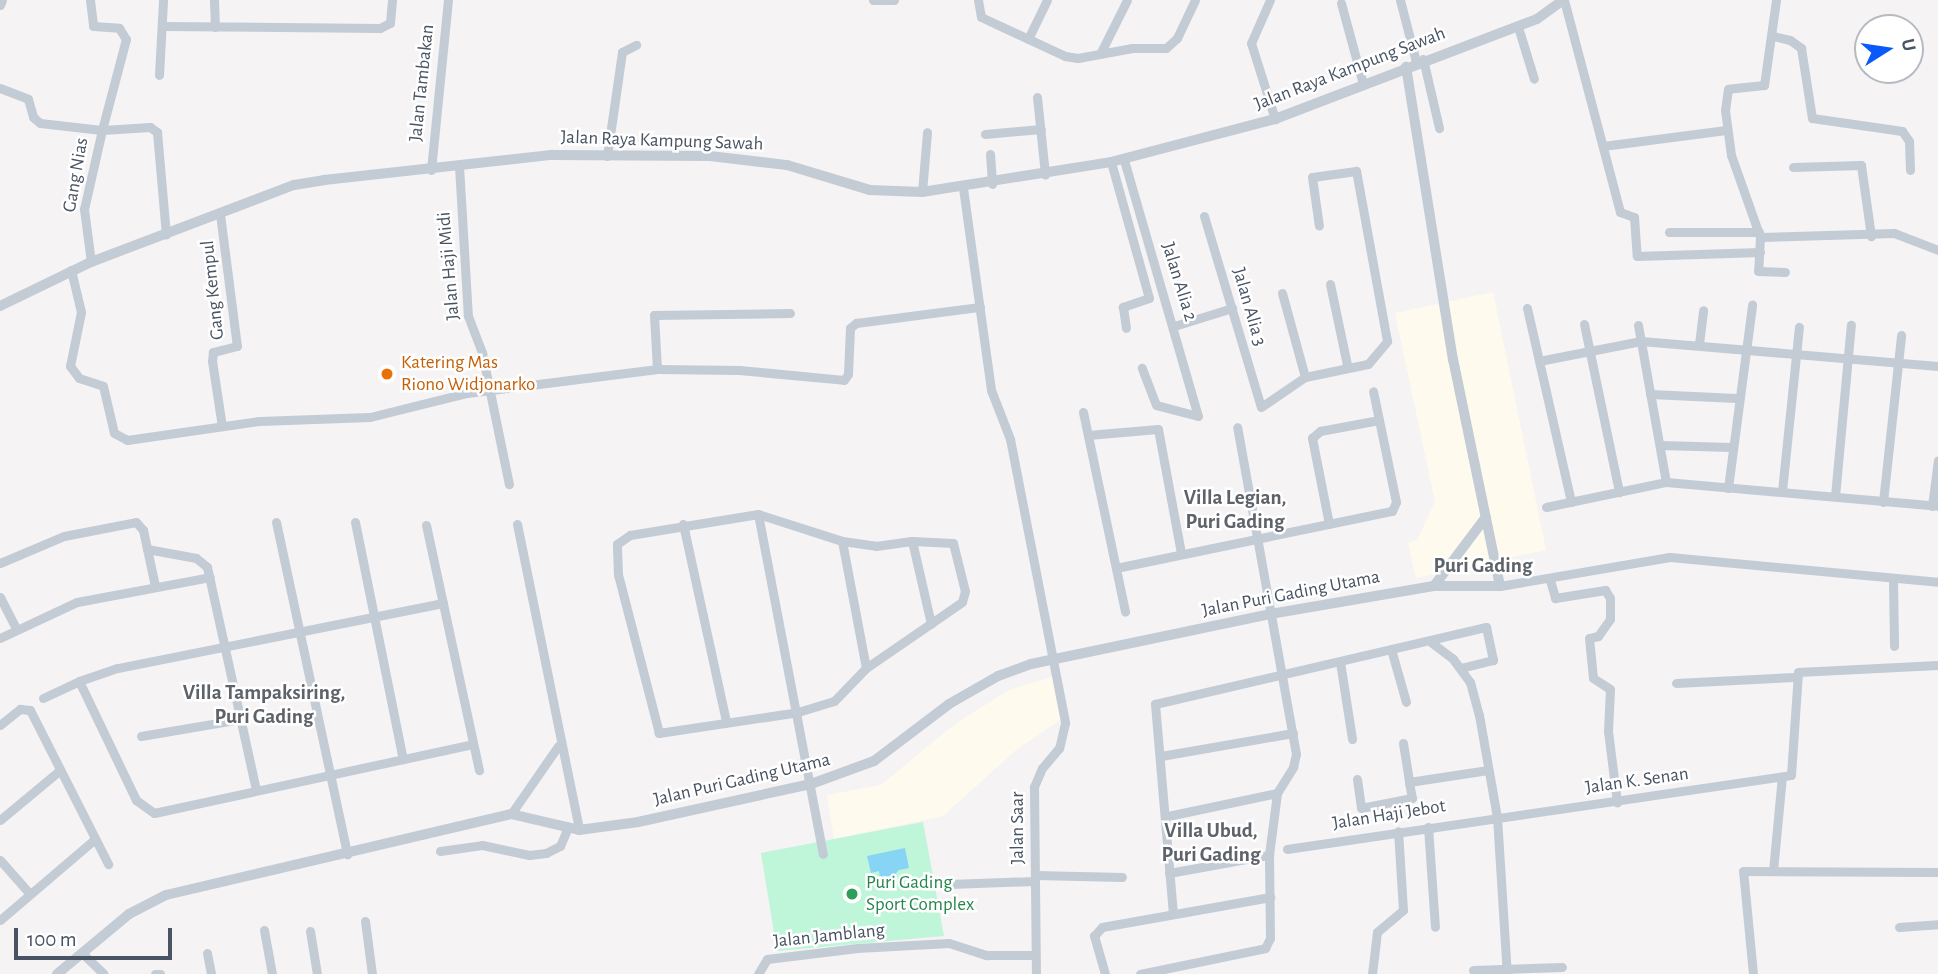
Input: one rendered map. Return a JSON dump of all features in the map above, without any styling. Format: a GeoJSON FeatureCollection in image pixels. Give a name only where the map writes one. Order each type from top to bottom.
{"type":"FeatureCollection","features":[{"type":"Feature","properties":{"kind":"street"},"geometry":{"type":"LineString","coordinates":[[0,5],[2,0]]}},
{"type":"Feature","properties":{"kind":"street"},"geometry":{"type":"LineString","coordinates":[[90,0],[93,26],[119,28],[126,39],[102,130],[150,127],[157,132],[166,234]]}},
{"type":"Feature","properties":{"kind":"street"},"geometry":{"type":"LineString","coordinates":[[159,75],[163,0]]}},
{"type":"Feature","properties":{"kind":"street"},"geometry":{"type":"LineString","coordinates":[[214,0],[215,27]]}},
{"type":"Feature","properties":{"kind":"street"},"geometry":{"type":"LineString","coordinates":[[162,26],[380,29],[390,23],[392,0]]}},
{"type":"Feature","properties":{"kind":"street","name":"Jalan Tambakan"},"geometry":{"type":"LineString","coordinates":[[431,170],[448,0]]}},
{"type":"Feature","properties":{"kind":"street"},"geometry":{"type":"LineString","coordinates":[[873,0],[894,0]]}},
{"type":"Feature","properties":{"kind":"street"},"geometry":{"type":"LineString","coordinates":[[1028,38],[1047,0]]}},
{"type":"Feature","properties":{"kind":"street"},"geometry":{"type":"LineString","coordinates":[[1100,54],[1127,0]]}},
{"type":"Feature","properties":{"kind":"street"},"geometry":{"type":"LineString","coordinates":[[977,5],[981,17],[1065,56],[1166,48],[1177,37],[1195,0]]}},
{"type":"Feature","properties":{"kind":"street"},"geometry":{"type":"LineString","coordinates":[[1270,0],[1251,43],[1275,119]]}},
{"type":"Feature","properties":{"kind":"street"},"geometry":{"type":"LineString","coordinates":[[1400,0],[1415,63],[1453,360],[1500,586],[1550,580],[1670,557],[1893,580],[1938,582]]}},
{"type":"Feature","properties":{"kind":"street"},"geometry":{"type":"LineString","coordinates":[[1563,0],[1620,212],[1634,217],[1637,256],[1760,252]]}},
{"type":"Feature","properties":{"kind":"street","name":"Jalan Raya Kampung Sawah"},"geometry":{"type":"LineString","coordinates":[[0,306],[71,270],[294,185],[521,157],[607,156],[762,161],[870,190],[922,192],[992,184],[1124,160],[1275,119],[1415,63],[1518,27],[1563,0]]}},
{"type":"Feature","properties":{"kind":"street"},"geometry":{"type":"LineString","coordinates":[[1776,0],[1773,36],[1763,86],[1725,92],[1726,130],[1741,189],[1760,235],[1759,271],[1785,272]]}},
{"type":"Feature","properties":{"kind":"street"},"geometry":{"type":"LineString","coordinates":[[1341,3],[1363,84]]}},
{"type":"Feature","properties":{"kind":"street"},"geometry":{"type":"LineString","coordinates":[[1518,27],[1534,79]]}},
{"type":"Feature","properties":{"kind":"street"},"geometry":{"type":"LineString","coordinates":[[1773,36],[1790,40],[1801,48],[1812,118],[1902,131],[1909,141],[1910,170]]}},
{"type":"Feature","properties":{"kind":"street"},"geometry":{"type":"LineString","coordinates":[[607,156],[622,51],[636,45]]}},
{"type":"Feature","properties":{"kind":"street"},"geometry":{"type":"LineString","coordinates":[[1415,63],[1439,128]]}},
{"type":"Feature","properties":{"kind":"street","name":"Gang Nias"},"geometry":{"type":"LineString","coordinates":[[0,88],[28,99],[33,117],[40,123],[102,130],[84,209],[91,262]]}},
{"type":"Feature","properties":{"kind":"street"},"geometry":{"type":"LineString","coordinates":[[1037,97],[1045,175]]}},
{"type":"Feature","properties":{"kind":"street"},"geometry":{"type":"LineString","coordinates":[[985,134],[1041,129]]}},
{"type":"Feature","properties":{"kind":"street"},"geometry":{"type":"LineString","coordinates":[[1603,146],[1726,130]]}},
{"type":"Feature","properties":{"kind":"street"},"geometry":{"type":"LineString","coordinates":[[922,192],[928,132]]}},
{"type":"Feature","properties":{"kind":"street"},"geometry":{"type":"LineString","coordinates":[[990,153],[992,184]]}},
{"type":"Feature","properties":{"kind":"street","name":"Jalan Alia 2"},"geometry":{"type":"LineString","coordinates":[[1124,160],[1198,416],[1156,405],[1142,368]]}},
{"type":"Feature","properties":{"kind":"street"},"geometry":{"type":"LineString","coordinates":[[1111,162],[1149,298],[1123,307],[1126,328]]}},
{"type":"Feature","properties":{"kind":"street"},"geometry":{"type":"LineString","coordinates":[[1793,167],[1861,165],[1871,236]]}},
{"type":"Feature","properties":{"kind":"street","name":"Jalan Haji Midi"},"geometry":{"type":"LineString","coordinates":[[458,166],[468,316],[489,390],[509,484]]}},
{"type":"Feature","properties":{"kind":"street"},"geometry":{"type":"LineString","coordinates":[[1282,293],[1305,377],[1374,360],[1389,335],[1356,171],[1312,177],[1320,226]]}},
{"type":"Feature","properties":{"kind":"street","name":"Jalan Saar"},"geometry":{"type":"LineString","coordinates":[[963,188],[991,390],[1010,439],[1055,658],[1065,723],[1059,748],[1042,768],[1034,788],[1036,974]]}},
{"type":"Feature","properties":{"kind":"street","name":"Gang Kempul"},"geometry":{"type":"LineString","coordinates":[[220,214],[237,346],[213,352],[222,426]]}},
{"type":"Feature","properties":{"kind":"street","name":"Jalan Alia 3"},"geometry":{"type":"LineString","coordinates":[[1204,216],[1261,407],[1305,377]]}},
{"type":"Feature","properties":{"kind":"street"},"geometry":{"type":"LineString","coordinates":[[1669,232],[1904,235],[1938,250]]}},
{"type":"Feature","properties":{"kind":"street"},"geometry":{"type":"LineString","coordinates":[[71,270],[81,312],[70,366],[79,378],[103,386],[119,439],[222,426],[370,417],[489,390],[657,369],[739,370],[844,380],[848,374],[850,328],[856,323],[981,307]]}},
{"type":"Feature","properties":{"kind":"street"},"geometry":{"type":"LineString","coordinates":[[1330,284],[1346,365]]}},
{"type":"Feature","properties":{"kind":"street"},"geometry":{"type":"LineString","coordinates":[[1728,488],[1736,398],[1752,305]]}},
{"type":"Feature","properties":{"kind":"street"},"geometry":{"type":"LineString","coordinates":[[1174,326],[1232,308]]}},
{"type":"Feature","properties":{"kind":"street"},"geometry":{"type":"LineString","coordinates":[[1527,308],[1571,502]]}},
{"type":"Feature","properties":{"kind":"street"},"geometry":{"type":"LineString","coordinates":[[1699,344],[1703,310]]}},
{"type":"Feature","properties":{"kind":"street"},"geometry":{"type":"LineString","coordinates":[[657,369],[654,314],[790,313]]}},
{"type":"Feature","properties":{"kind":"street"},"geometry":{"type":"LineString","coordinates":[[1584,324],[1619,492]]}},
{"type":"Feature","properties":{"kind":"street"},"geometry":{"type":"LineString","coordinates":[[1638,325],[1666,482]]}},
{"type":"Feature","properties":{"kind":"street"},"geometry":{"type":"LineString","coordinates":[[1835,496],[1851,325]]}},
{"type":"Feature","properties":{"kind":"street"},"geometry":{"type":"LineString","coordinates":[[1782,491],[1799,327]]}},
{"type":"Feature","properties":{"kind":"street"},"geometry":{"type":"LineString","coordinates":[[1883,502],[1901,335]]}},
{"type":"Feature","properties":{"kind":"street"},"geometry":{"type":"LineString","coordinates":[[1539,361],[1590,354],[1640,341],[1938,366]]}},
{"type":"Feature","properties":{"kind":"street"},"geometry":{"type":"LineString","coordinates":[[1116,568],[1181,552],[1329,524],[1395,507],[1373,391]]}},
{"type":"Feature","properties":{"kind":"street"},"geometry":{"type":"LineString","coordinates":[[1650,394],[1736,398]]}},
{"type":"Feature","properties":{"kind":"street"},"geometry":{"type":"LineString","coordinates":[[1083,412],[1125,612]]}},
{"type":"Feature","properties":{"kind":"street"},"geometry":{"type":"LineString","coordinates":[[1329,524],[1312,438],[1320,430],[1379,420]]}},
{"type":"Feature","properties":{"kind":"street"},"geometry":{"type":"LineString","coordinates":[[1140,974],[1264,949],[1270,938],[1269,855],[1277,793],[1293,767],[1293,733],[1237,427]]}},
{"type":"Feature","properties":{"kind":"street"},"geometry":{"type":"LineString","coordinates":[[1088,435],[1158,429],[1181,552]]}},
{"type":"Feature","properties":{"kind":"street"},"geometry":{"type":"LineString","coordinates":[[1660,445],[1731,447]]}},
{"type":"Feature","properties":{"kind":"street"},"geometry":{"type":"LineString","coordinates":[[1546,508],[1666,482],[1935,506],[1938,460]]}},
{"type":"Feature","properties":{"kind":"street"},"geometry":{"type":"LineString","coordinates":[[758,514],[799,712],[823,854]]}},
{"type":"Feature","properties":{"kind":"street"},"geometry":{"type":"LineString","coordinates":[[758,514],[842,541],[876,547],[912,541],[946,542],[957,549],[964,597],[931,624],[866,668],[834,701],[799,712],[726,722],[665,735],[654,727],[614,555],[622,539],[683,524],[758,514]]}},
{"type":"Feature","properties":{"kind":"street"},"geometry":{"type":"LineString","coordinates":[[1434,586],[1486,517]]}},
{"type":"Feature","properties":{"kind":"street"},"geometry":{"type":"LineString","coordinates":[[276,522],[347,854]]}},
{"type":"Feature","properties":{"kind":"street"},"geometry":{"type":"LineString","coordinates":[[355,522],[403,759]]}},
{"type":"Feature","properties":{"kind":"street"},"geometry":{"type":"LineString","coordinates":[[0,563],[44,542],[123,523],[141,526],[155,586]]}},
{"type":"Feature","properties":{"kind":"street"},"geometry":{"type":"LineString","coordinates":[[440,851],[482,845],[529,855],[546,853],[560,846],[573,828],[517,524]]}},
{"type":"Feature","properties":{"kind":"street"},"geometry":{"type":"LineString","coordinates":[[683,524],[726,722]]}},
{"type":"Feature","properties":{"kind":"street"},"geometry":{"type":"LineString","coordinates":[[426,525],[479,770]]}},
{"type":"Feature","properties":{"kind":"street"},"geometry":{"type":"LineString","coordinates":[[842,541],[866,668]]}},
{"type":"Feature","properties":{"kind":"street"},"geometry":{"type":"LineString","coordinates":[[912,541],[931,624]]}},
{"type":"Feature","properties":{"kind":"street"},"geometry":{"type":"LineString","coordinates":[[147,549],[203,561],[210,577],[256,789]]}},
{"type":"Feature","properties":{"kind":"street"},"geometry":{"type":"LineString","coordinates":[[0,638],[77,602],[210,577]]}},
{"type":"Feature","properties":{"kind":"street"},"geometry":{"type":"LineString","coordinates":[[1550,580],[1555,598],[1605,590],[1610,598],[1610,619],[1598,636],[1589,638],[1593,678],[1610,688],[1608,731],[1617,802]]}},
{"type":"Feature","properties":{"kind":"street"},"geometry":{"type":"LineString","coordinates":[[1893,580],[1894,646]]}},
{"type":"Feature","properties":{"kind":"street","name":"Jalan Puri Gading Utama"},"geometry":{"type":"LineString","coordinates":[[57,974],[135,910],[166,895],[511,814],[573,828],[638,822],[811,784],[874,761],[949,704],[999,676],[1055,658],[1270,614],[1434,586],[1500,586]]}},
{"type":"Feature","properties":{"kind":"street"},"geometry":{"type":"LineString","coordinates":[[0,597],[16,629]]}},
{"type":"Feature","properties":{"kind":"street"},"geometry":{"type":"LineString","coordinates":[[43,698],[79,681],[117,668],[443,603]]}},
{"type":"Feature","properties":{"kind":"street"},"geometry":{"type":"LineString","coordinates":[[1173,915],[1168,816],[1155,704],[1391,649],[1432,643],[1486,627],[1493,660],[1460,668]]}},
{"type":"Feature","properties":{"kind":"street"},"geometry":{"type":"LineString","coordinates":[[1432,643],[1460,668],[1470,682],[1479,715],[1497,817],[1507,971]]}},
{"type":"Feature","properties":{"kind":"street"},"geometry":{"type":"LineString","coordinates":[[1391,649],[1406,702]]}},
{"type":"Feature","properties":{"kind":"street"},"geometry":{"type":"LineString","coordinates":[[1340,662],[1352,739]]}},
{"type":"Feature","properties":{"kind":"street"},"geometry":{"type":"LineString","coordinates":[[1773,871],[1782,776],[1795,771],[1795,677],[1801,670],[1938,665]]}},
{"type":"Feature","properties":{"kind":"street"},"geometry":{"type":"LineString","coordinates":[[1676,683],[1795,677]]}},
{"type":"Feature","properties":{"kind":"street"},"geometry":{"type":"LineString","coordinates":[[79,681],[136,800],[146,811],[162,812],[256,789],[473,744]]}},
{"type":"Feature","properties":{"kind":"street"},"geometry":{"type":"LineString","coordinates":[[0,725],[28,708],[108,864]]}},
{"type":"Feature","properties":{"kind":"street"},"geometry":{"type":"LineString","coordinates":[[141,736],[241,719]]}},
{"type":"Feature","properties":{"kind":"street"},"geometry":{"type":"LineString","coordinates":[[1161,756],[1293,733]]}},
{"type":"Feature","properties":{"kind":"street"},"geometry":{"type":"LineString","coordinates":[[1357,779],[1361,808],[1412,798],[1402,743]]}},
{"type":"Feature","properties":{"kind":"street"},"geometry":{"type":"LineString","coordinates":[[511,814],[558,746]]}},
{"type":"Feature","properties":{"kind":"street"},"geometry":{"type":"LineString","coordinates":[[1409,782],[1488,770]]}},
{"type":"Feature","properties":{"kind":"street"},"geometry":{"type":"LineString","coordinates":[[0,820],[60,771]]}},
{"type":"Feature","properties":{"kind":"street","name":"Jalan K. Senan"},"geometry":{"type":"LineString","coordinates":[[1497,817],[1617,802],[1782,776]]}},
{"type":"Feature","properties":{"kind":"street"},"geometry":{"type":"LineString","coordinates":[[1168,816],[1277,793]]}},
{"type":"Feature","properties":{"kind":"street","name":"Jalan Haji Jebot"},"geometry":{"type":"LineString","coordinates":[[1287,849],[1497,817]]}},
{"type":"Feature","properties":{"kind":"street"},"geometry":{"type":"LineString","coordinates":[[1428,827],[1436,927]]}},
{"type":"Feature","properties":{"kind":"street"},"geometry":{"type":"LineString","coordinates":[[1372,974],[1377,932],[1404,910],[1398,831]]}},
{"type":"Feature","properties":{"kind":"street"},"geometry":{"type":"LineString","coordinates":[[0,920],[94,839]]}},
{"type":"Feature","properties":{"kind":"street"},"geometry":{"type":"LineString","coordinates":[[1169,873],[1269,855]]}},
{"type":"Feature","properties":{"kind":"street"},"geometry":{"type":"LineString","coordinates":[[0,860],[30,894]]}},
{"type":"Feature","properties":{"kind":"street"},"geometry":{"type":"LineString","coordinates":[[1753,974],[1743,871],[1938,872]]}},
{"type":"Feature","properties":{"kind":"street"},"geometry":{"type":"LineString","coordinates":[[950,884],[1035,878],[1122,877]]}},
{"type":"Feature","properties":{"kind":"street"},"geometry":{"type":"LineString","coordinates":[[1105,974],[1095,944],[1097,931],[1270,897]]}},
{"type":"Feature","properties":{"kind":"street"},"geometry":{"type":"LineString","coordinates":[[365,921],[372,974]]}},
{"type":"Feature","properties":{"kind":"street"},"geometry":{"type":"LineString","coordinates":[[1899,927],[1938,924]]}},
{"type":"Feature","properties":{"kind":"street"},"geometry":{"type":"LineString","coordinates":[[264,930],[272,974]]}},
{"type":"Feature","properties":{"kind":"street"},"geometry":{"type":"LineString","coordinates":[[310,931],[317,974]]}},
{"type":"Feature","properties":{"kind":"street","name":"Jalan Jamblang"},"geometry":{"type":"LineString","coordinates":[[758,974],[767,958],[857,948],[949,943],[988,955],[1035,955]]}},
{"type":"Feature","properties":{"kind":"street"},"geometry":{"type":"LineString","coordinates":[[84,950],[101,971]]}},
{"type":"Feature","properties":{"kind":"street"},"geometry":{"type":"LineString","coordinates":[[207,953],[211,974]]}},
{"type":"Feature","properties":{"kind":"street"},"geometry":{"type":"LineString","coordinates":[[1473,970],[1507,971],[1562,967]]}},
{"type":"Feature","properties":{"kind":"shaded area"},"geometry":{"type":"Polygon","coordinates":[[[1493,292],[1546,550],[1416,578],[1408,543],[1417,540],[1435,502],[1395,313],[1493,292]]]}},
{"type":"Feature","properties":{"kind":"shaded area"},"geometry":{"type":"Polygon","coordinates":[[[1055,676],[1062,719],[1016,750],[943,816],[834,839],[827,795],[881,785],[955,724],[1009,690],[1055,676]]]}},
{"type":"Feature","properties":{"kind":"green space","name":"Puri Gading Sport Complex"},"geometry":{"type":"Polygon","coordinates":[[[923,822],[944,936],[777,951],[761,853],[923,822]]]}},
{"type":"Feature","properties":{"kind":"water"},"geometry":{"type":"Polygon","coordinates":[[[905,848],[909,868],[899,870],[890,880],[880,878],[879,871],[871,873],[867,856],[905,848]]]}},
{"type":"Feature","properties":{"kind":"place","name":"Katering Mas Riono Widjonarko"},"geometry":{"type":"Point","coordinates":[387,374]}},
{"type":"Feature","properties":{"kind":"place","name":"Puri Gading Sport Complex"},"geometry":{"type":"Point","coordinates":[852,894]}},
{"type":"Feature","properties":{"kind":"district","name":"Villa Legian, Puri Gading"},"geometry":{"type":"Point","coordinates":[1235,510]}},
{"type":"Feature","properties":{"kind":"district","name":"Puri Gading"},"geometry":{"type":"Point","coordinates":[1483,566]}},
{"type":"Feature","properties":{"kind":"district","name":"Villa Tampaksiring, Puri Gading"},"geometry":{"type":"Point","coordinates":[264,705]}},
{"type":"Feature","properties":{"kind":"district","name":"Villa Ubud, Puri Gading"},"geometry":{"type":"Point","coordinates":[1211,843]}}]}
